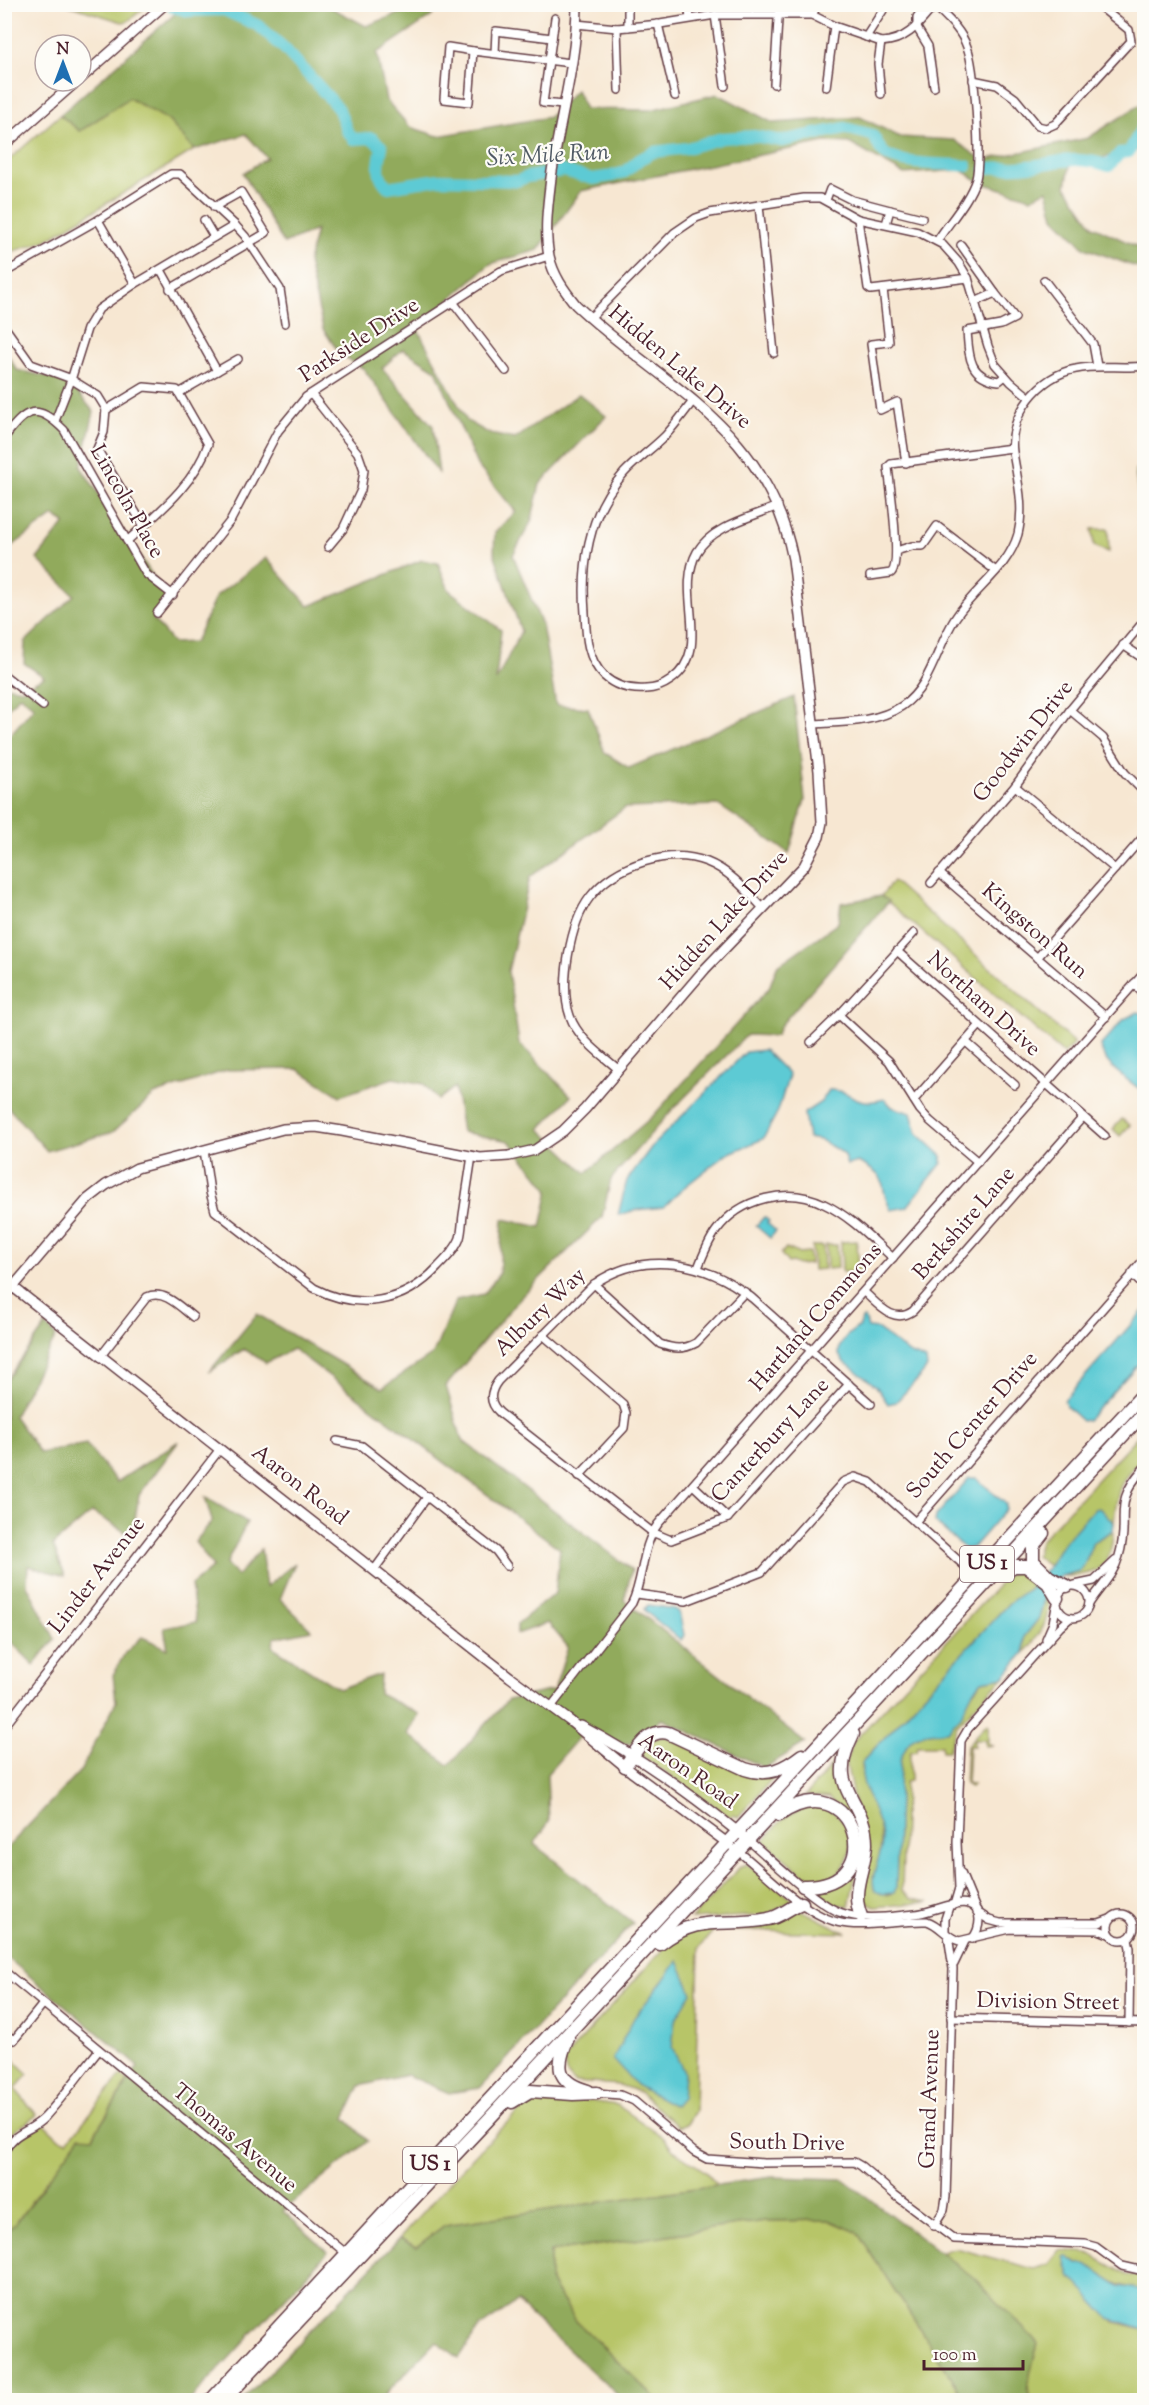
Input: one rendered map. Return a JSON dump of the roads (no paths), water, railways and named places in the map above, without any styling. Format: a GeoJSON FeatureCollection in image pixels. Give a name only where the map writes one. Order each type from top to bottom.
{"type":"FeatureCollection","features":[{"type":"Feature","properties":{"kind":"highway","name":"US 1"},"geometry":{"type":"LineString","coordinates":[[211,2400],[1144,1394]]}},
{"type":"Feature","properties":{"kind":"highway","name":"US 1"},"geometry":{"type":"LineString","coordinates":[[224,2400],[631,1967],[1144,1413]]}},
{"type":"Feature","properties":{"kind":"highway"},"geometry":{"type":"LineString","coordinates":[[1035,1568],[1032,1556],[1033,1546],[1053,1523],[1081,1481]]}},
{"type":"Feature","properties":{"kind":"highway"},"geometry":{"type":"LineString","coordinates":[[991,1579],[1020,1565],[1035,1568],[1062,1585],[1057,1601]]}},
{"type":"Feature","properties":{"kind":"highway"},"geometry":{"type":"LineString","coordinates":[[860,1721],[845,1751],[842,1767],[843,1779],[863,1826],[865,1838],[865,1853],[856,1893],[861,1916]]}},
{"type":"Feature","properties":{"kind":"highway"},"geometry":{"type":"LineString","coordinates":[[628,1761],[650,1735],[661,1732],[745,1769],[767,1773],[786,1767],[829,1734]]}},
{"type":"Feature","properties":{"kind":"highway"},"geometry":{"type":"LineString","coordinates":[[758,1830],[791,1807],[809,1801],[831,1805],[849,1821],[856,1842],[854,1857],[847,1869],[828,1883],[803,1886]]}},
{"type":"Feature","properties":{"kind":"highway"},"geometry":{"type":"LineString","coordinates":[[631,1967],[666,1938],[690,1926],[708,1922],[768,1920],[802,1903]]}},
{"type":"Feature","properties":{"kind":"highway"},"geometry":{"type":"LineString","coordinates":[[572,2030],[561,2056],[561,2073],[572,2085],[597,2093]]}},
{"type":"Feature","properties":{"kind":"highway"},"geometry":{"type":"LineString","coordinates":[[487,2121],[530,2091],[597,2093]]}},
{"type":"Feature","properties":{"kind":"street"},"geometry":{"type":"LineString","coordinates":[[93,67],[165,4]]}},
{"type":"Feature","properties":{"kind":"street","name":"Hidden Lake Drive"},"geometry":{"type":"LineString","coordinates":[[13,1287],[88,1199],[106,1185],[137,1168],[283,1129],[316,1127],[480,1158],[509,1156],[535,1149],[563,1131],[619,1070],[705,969],[804,866],[819,837],[822,822],[813,724],[793,559],[778,506],[767,483],[746,453],[717,421],[590,318],[564,289],[549,256],[547,227],[550,187],[571,63],[578,4]]}},
{"type":"Feature","properties":{"kind":"street"},"geometry":{"type":"LineString","coordinates":[[628,4],[628,27]]}},
{"type":"Feature","properties":{"kind":"street"},"geometry":{"type":"LineString","coordinates":[[688,4],[690,18]]}},
{"type":"Feature","properties":{"kind":"street"},"geometry":{"type":"LineString","coordinates":[[736,14],[737,4]]}},
{"type":"Feature","properties":{"kind":"street"},"geometry":{"type":"LineString","coordinates":[[774,84],[779,4]]}},
{"type":"Feature","properties":{"kind":"street"},"geometry":{"type":"LineString","coordinates":[[866,37],[887,4]]}},
{"type":"Feature","properties":{"kind":"street"},"geometry":{"type":"LineString","coordinates":[[926,4],[917,17],[917,28],[928,46],[934,87]]}},
{"type":"Feature","properties":{"kind":"street"},"geometry":{"type":"LineString","coordinates":[[973,80],[997,85],[1006,91],[1015,98],[1038,126],[1046,128],[1055,124],[1131,41],[1129,30],[1097,4]]}},
{"type":"Feature","properties":{"kind":"street"},"geometry":{"type":"LineString","coordinates":[[812,15],[815,5]]}},
{"type":"Feature","properties":{"kind":"street"},"geometry":{"type":"LineString","coordinates":[[576,24],[617,28],[715,15],[778,13],[812,15],[834,26],[881,42],[897,40],[917,28],[934,5],[956,26],[967,46],[973,80],[978,161],[975,181],[937,241]]}},
{"type":"Feature","properties":{"kind":"street"},"geometry":{"type":"LineString","coordinates":[[715,15],[725,86]]}},
{"type":"Feature","properties":{"kind":"street"},"geometry":{"type":"LineString","coordinates":[[555,18],[543,103],[563,105]]}},
{"type":"Feature","properties":{"kind":"street"},"geometry":{"type":"LineString","coordinates":[[658,24],[675,96]]}},
{"type":"Feature","properties":{"kind":"street"},"geometry":{"type":"LineString","coordinates":[[826,87],[834,26]]}},
{"type":"Feature","properties":{"kind":"street"},"geometry":{"type":"LineString","coordinates":[[617,28],[619,90]]}},
{"type":"Feature","properties":{"kind":"street"},"geometry":{"type":"LineString","coordinates":[[495,53],[496,31],[552,38]]}},
{"type":"Feature","properties":{"kind":"street"},"geometry":{"type":"LineString","coordinates":[[881,42],[878,64],[881,94]]}},
{"type":"Feature","properties":{"kind":"street"},"geometry":{"type":"LineString","coordinates":[[473,51],[468,102],[444,99],[448,47],[571,63]]}},
{"type":"Feature","properties":{"kind":"street"},"geometry":{"type":"LineString","coordinates":[[4,145],[63,93]]}},
{"type":"Feature","properties":{"kind":"street"},"geometry":{"type":"LineString","coordinates":[[4,273],[98,220],[171,174],[180,174],[235,225],[250,243],[280,289],[285,323]]}},
{"type":"Feature","properties":{"kind":"street"},"geometry":{"type":"LineString","coordinates":[[826,200],[830,189],[852,200],[922,218]]}},
{"type":"Feature","properties":{"kind":"street"},"geometry":{"type":"LineString","coordinates":[[170,289],[266,233],[241,192],[214,207]]}},
{"type":"Feature","properties":{"kind":"street"},"geometry":{"type":"LineString","coordinates":[[590,318],[674,233],[685,225],[710,213],[813,197],[826,200],[858,219],[918,232],[937,241],[951,253],[968,278],[996,364],[1005,376],[1029,398]]}},
{"type":"Feature","properties":{"kind":"street"},"geometry":{"type":"LineString","coordinates":[[759,205],[774,353]]}},
{"type":"Feature","properties":{"kind":"street"},"geometry":{"type":"LineString","coordinates":[[886,224],[890,210]]}},
{"type":"Feature","properties":{"kind":"street"},"geometry":{"type":"LineString","coordinates":[[858,219],[868,288],[873,291],[968,278]]}},
{"type":"Feature","properties":{"kind":"street"},"geometry":{"type":"LineString","coordinates":[[98,220],[135,284]]}},
{"type":"Feature","properties":{"kind":"street"},"geometry":{"type":"LineString","coordinates":[[204,220],[214,237]]}},
{"type":"Feature","properties":{"kind":"street"},"geometry":{"type":"LineString","coordinates":[[4,438],[20,417],[29,412],[42,412],[55,421],[93,317],[101,308],[135,284],[235,225]]}},
{"type":"Feature","properties":{"kind":"street"},"geometry":{"type":"LineString","coordinates":[[961,245],[1015,318],[1001,325],[967,330],[970,362],[974,369],[991,380],[999,381],[1005,376]]}},
{"type":"Feature","properties":{"kind":"street","name":"Parkside Drive"},"geometry":{"type":"LineString","coordinates":[[157,613],[231,520],[278,431],[311,394],[501,271],[549,256]]}},
{"type":"Feature","properties":{"kind":"street"},"geometry":{"type":"LineString","coordinates":[[160,270],[217,371]]}},
{"type":"Feature","properties":{"kind":"street"},"geometry":{"type":"LineString","coordinates":[[1044,279],[1094,344],[1097,366]]}},
{"type":"Feature","properties":{"kind":"street"},"geometry":{"type":"LineString","coordinates":[[883,289],[889,342],[872,344],[880,410],[897,402],[906,463]]}},
{"type":"Feature","properties":{"kind":"street"},"geometry":{"type":"LineString","coordinates":[[975,302],[995,293]]}},
{"type":"Feature","properties":{"kind":"street"},"geometry":{"type":"LineString","coordinates":[[453,302],[506,371]]}},
{"type":"Feature","properties":{"kind":"street"},"geometry":{"type":"LineString","coordinates":[[4,326],[32,364],[71,380],[98,396],[106,410],[104,432],[97,449],[144,526]]}},
{"type":"Feature","properties":{"kind":"street"},"geometry":{"type":"LineString","coordinates":[[179,393],[238,359]]}},
{"type":"Feature","properties":{"kind":"street"},"geometry":{"type":"LineString","coordinates":[[813,724],[875,718],[900,708],[908,702],[921,685],[956,617],[996,571],[1011,548],[1020,524],[1020,493],[1012,448],[1017,421],[1029,398],[1059,374],[1074,369],[1097,366],[1144,366]]}},
{"type":"Feature","properties":{"kind":"street"},"geometry":{"type":"LineString","coordinates":[[106,410],[144,387],[177,390],[208,444],[202,463],[171,501],[128,541]]}},
{"type":"Feature","properties":{"kind":"street"},"geometry":{"type":"LineString","coordinates":[[311,394],[358,453],[364,470],[361,490],[343,529],[328,547]]}},
{"type":"Feature","properties":{"kind":"street"},"geometry":{"type":"LineString","coordinates":[[693,401],[663,438],[624,473],[612,488],[589,538],[583,581],[586,639],[589,652],[603,674],[612,682],[638,690],[652,689],[666,684],[677,676],[690,655],[693,643],[688,583],[697,551],[712,536],[778,506]]}},
{"type":"Feature","properties":{"kind":"street","name":"Lincoln Place"},"geometry":{"type":"LineString","coordinates":[[55,421],[64,430],[146,574],[173,595]]}},
{"type":"Feature","properties":{"kind":"street"},"geometry":{"type":"LineString","coordinates":[[870,576],[894,572],[896,551],[888,467],[891,464],[1012,448]]}},
{"type":"Feature","properties":{"kind":"street"},"geometry":{"type":"LineString","coordinates":[[896,551],[912,546],[923,546],[938,526],[996,571]]}},
{"type":"Feature","properties":{"kind":"street","name":"Goodwin Drive"},"geometry":{"type":"LineString","coordinates":[[931,883],[1016,786],[1070,710],[1144,621]]}},
{"type":"Feature","properties":{"kind":"street"},"geometry":{"type":"LineString","coordinates":[[1123,645],[1144,659]]}},
{"type":"Feature","properties":{"kind":"street"},"geometry":{"type":"LineString","coordinates":[[4,675],[43,706]]}},
{"type":"Feature","properties":{"kind":"street"},"geometry":{"type":"LineString","coordinates":[[1070,710],[1103,738],[1125,773],[1144,792]]}},
{"type":"Feature","properties":{"kind":"street"},"geometry":{"type":"LineString","coordinates":[[1016,786],[1115,869]]}},
{"type":"Feature","properties":{"kind":"street"},"geometry":{"type":"LineString","coordinates":[[1037,958],[1144,836]]}},
{"type":"Feature","properties":{"kind":"street"},"geometry":{"type":"LineString","coordinates":[[619,1070],[581,1035],[570,1016],[564,984],[575,927],[590,897],[612,876],[642,863],[672,857],[705,861],[729,873],[764,908]]}},
{"type":"Feature","properties":{"kind":"street","name":"Kingston Run"},"geometry":{"type":"LineString","coordinates":[[939,873],[1106,1017]]}},
{"type":"Feature","properties":{"kind":"street"},"geometry":{"type":"LineString","coordinates":[[811,1042],[839,1015],[914,933]]}},
{"type":"Feature","properties":{"kind":"street","name":"Northam Drive"},"geometry":{"type":"LineString","coordinates":[[897,951],[1105,1136]]}},
{"type":"Feature","properties":{"kind":"street","name":"Hartland Commons"},"geometry":{"type":"LineString","coordinates":[[551,1707],[632,1603],[637,1594],[652,1532],[1144,973]]}},
{"type":"Feature","properties":{"kind":"street"},"geometry":{"type":"LineString","coordinates":[[1135,984],[1144,993]]}},
{"type":"Feature","properties":{"kind":"street"},"geometry":{"type":"LineString","coordinates":[[839,1015],[889,1061],[930,1121],[978,1162]]}},
{"type":"Feature","properties":{"kind":"street"},"geometry":{"type":"LineString","coordinates":[[914,1100],[980,1026]]}},
{"type":"Feature","properties":{"kind":"street"},"geometry":{"type":"LineString","coordinates":[[966,1042],[1015,1085]]}},
{"type":"Feature","properties":{"kind":"street","name":"Berkshire Lane"},"geometry":{"type":"LineString","coordinates":[[864,1292],[892,1315],[907,1315],[913,1311],[1083,1117]]}},
{"type":"Feature","properties":{"kind":"street"},"geometry":{"type":"LineString","coordinates":[[204,1150],[215,1211],[314,1288],[329,1296],[373,1302],[398,1296],[411,1290],[422,1283],[447,1258],[459,1239],[472,1156]]}},
{"type":"Feature","properties":{"kind":"street"},"geometry":{"type":"LineString","coordinates":[[698,1268],[710,1241],[722,1224],[751,1203],[778,1197],[810,1198],[826,1205],[855,1224],[893,1258]]}},
{"type":"Feature","properties":{"kind":"street","name":"South Center Drive"},"geometry":{"type":"LineString","coordinates":[[637,1594],[686,1600],[762,1572],[837,1487],[851,1477],[861,1477],[870,1482],[915,1522],[1144,1261]]}},
{"type":"Feature","properties":{"kind":"street","name":"Albury Way"},"geometry":{"type":"LineString","coordinates":[[652,1532],[500,1413],[492,1404],[491,1393],[498,1381],[594,1284],[614,1273],[645,1265],[676,1264],[698,1268],[722,1278],[744,1292],[871,1404]]}},
{"type":"Feature","properties":{"kind":"street"},"geometry":{"type":"LineString","coordinates":[[1133,1274],[1144,1285]]}},
{"type":"Feature","properties":{"kind":"street","name":"Aaron Road"},"geometry":{"type":"LineString","coordinates":[[4,1281],[551,1707],[628,1761],[738,1851]]}},
{"type":"Feature","properties":{"kind":"street"},"geometry":{"type":"LineString","coordinates":[[594,1284],[660,1344],[672,1348],[686,1348],[696,1343],[744,1292]]}},
{"type":"Feature","properties":{"kind":"street"},"geometry":{"type":"LineString","coordinates":[[4,1298],[13,1287]]}},
{"type":"Feature","properties":{"kind":"street"},"geometry":{"type":"LineString","coordinates":[[100,1357],[147,1297],[158,1294],[164,1296],[193,1317]]}},
{"type":"Feature","properties":{"kind":"street"},"geometry":{"type":"LineString","coordinates":[[543,1335],[623,1404],[626,1413],[624,1428],[579,1476]]}},
{"type":"Feature","properties":{"kind":"street","name":"Canterbury Lane"},"geometry":{"type":"LineString","coordinates":[[652,1532],[671,1540],[728,1518],[849,1384]]}},
{"type":"Feature","properties":{"kind":"street"},"geometry":{"type":"LineString","coordinates":[[337,1441],[362,1446],[496,1551],[507,1566]]}},
{"type":"Feature","properties":{"kind":"street","name":"Linder Avenue"},"geometry":{"type":"LineString","coordinates":[[4,1727],[220,1449]]}},
{"type":"Feature","properties":{"kind":"street"},"geometry":{"type":"LineString","coordinates":[[947,1934],[945,1919],[959,1891],[957,1842],[961,1741],[968,1729],[1070,1618],[1083,1614],[1113,1571],[1119,1557],[1124,1498],[1144,1468]]}},
{"type":"Feature","properties":{"kind":"street"},"geometry":{"type":"LineString","coordinates":[[693,1485],[728,1518]]}},
{"type":"Feature","properties":{"kind":"street"},"geometry":{"type":"LineString","coordinates":[[374,1570],[428,1496]]}},
{"type":"Feature","properties":{"kind":"street"},"geometry":{"type":"LineString","coordinates":[[915,1522],[976,1576]]}},
{"type":"Feature","properties":{"kind":"street"},"geometry":{"type":"LineString","coordinates":[[1062,1585],[1094,1581],[1119,1557]]}},
{"type":"Feature","properties":{"kind":"street"},"geometry":{"type":"LineString","coordinates":[[1062,1585],[1084,1590],[1089,1604]]}},
{"type":"Feature","properties":{"kind":"street"},"geometry":{"type":"LineString","coordinates":[[1057,1601],[1061,1614],[1070,1618]]}},
{"type":"Feature","properties":{"kind":"street"},"geometry":{"type":"LineString","coordinates":[[1041,1649],[1053,1623],[1057,1601]]}},
{"type":"Feature","properties":{"kind":"street","name":"Aaron Road"},"geometry":{"type":"LineString","coordinates":[[628,1761],[696,1799],[748,1840]]}},
{"type":"Feature","properties":{"kind":"street"},"geometry":{"type":"LineString","coordinates":[[748,1840],[834,1910],[846,1914],[861,1916],[915,1914],[967,1904],[989,1920],[1000,1923],[1099,1923],[1120,1914],[1130,1917],[1133,1929],[1128,1938],[1130,1948],[1129,2023]]}},
{"type":"Feature","properties":{"kind":"street"},"geometry":{"type":"LineString","coordinates":[[738,1851],[818,1915],[844,1924],[927,1921],[953,1939],[968,1940],[1001,1930],[1022,1928],[1099,1930],[1119,1940],[1128,1938]]}},
{"type":"Feature","properties":{"kind":"street"},"geometry":{"type":"LineString","coordinates":[[958,1868],[976,1911],[979,1927],[968,1940]]}},
{"type":"Feature","properties":{"kind":"street"},"geometry":{"type":"LineString","coordinates":[[1109,1934],[1110,1919]]}},
{"type":"Feature","properties":{"kind":"street","name":"Grand Avenue"},"geometry":{"type":"LineString","coordinates":[[947,1934],[953,1969]]}},
{"type":"Feature","properties":{"kind":"street","name":"Grand Avenue"},"geometry":{"type":"LineString","coordinates":[[934,2226],[944,2210],[946,2197],[953,1969],[957,1953],[968,1940]]}},
{"type":"Feature","properties":{"kind":"street","name":"Thomas Avenue"},"geometry":{"type":"LineString","coordinates":[[4,1971],[347,2254]]}},
{"type":"Feature","properties":{"kind":"street"},"geometry":{"type":"LineString","coordinates":[[4,2033],[14,2040],[43,2004]]}},
{"type":"Feature","properties":{"kind":"street","name":"Division Street"},"geometry":{"type":"LineString","coordinates":[[951,2018],[1144,2023]]}},
{"type":"Feature","properties":{"kind":"street"},"geometry":{"type":"LineString","coordinates":[[4,2154],[15,2136],[43,2119],[99,2050]]}},
{"type":"Feature","properties":{"kind":"street","name":"South Drive"},"geometry":{"type":"LineString","coordinates":[[597,2093],[620,2095],[634,2101],[694,2152],[707,2159],[723,2162],[844,2161],[858,2164],[934,2226],[959,2240],[1090,2245],[1122,2266],[1144,2271]]}},
{"type":"Feature","properties":{"kind":"water"},"geometry":{"type":"Polygon","coordinates":[[[1138,1012],[1144,1014],[1144,1092],[1111,1066],[1102,1052],[1101,1045],[1124,1019],[1138,1012]]]}},
{"type":"Feature","properties":{"kind":"water"},"geometry":{"type":"Polygon","coordinates":[[[764,1050],[789,1075],[778,1111],[763,1139],[725,1155],[682,1189],[664,1207],[636,1210],[618,1215],[627,1180],[653,1145],[746,1052],[764,1050]]]}},
{"type":"Feature","properties":{"kind":"water"},"geometry":{"type":"Polygon","coordinates":[[[829,1090],[837,1090],[866,1101],[885,1099],[892,1107],[911,1113],[917,1133],[942,1156],[942,1163],[907,1207],[891,1210],[880,1178],[876,1173],[858,1162],[847,1165],[843,1153],[820,1140],[808,1138],[804,1113],[821,1102],[829,1090]]]}},
{"type":"Feature","properties":{"kind":"water"},"geometry":{"type":"Polygon","coordinates":[[[764,1217],[776,1231],[770,1238],[756,1226],[764,1217]]]}},
{"type":"Feature","properties":{"kind":"water"},"geometry":{"type":"Polygon","coordinates":[[[1144,1310],[1144,1358],[1087,1420],[1082,1421],[1066,1406],[1064,1400],[1144,1310]]]}},
{"type":"Feature","properties":{"kind":"water"},"geometry":{"type":"Polygon","coordinates":[[[865,1318],[868,1328],[877,1329],[909,1353],[926,1360],[927,1367],[924,1372],[896,1402],[888,1404],[876,1386],[843,1361],[839,1355],[842,1342],[860,1326],[862,1319],[865,1318]]]}},
{"type":"Feature","properties":{"kind":"water"},"geometry":{"type":"Polygon","coordinates":[[[969,1478],[976,1478],[1006,1504],[1006,1509],[973,1547],[965,1549],[935,1522],[936,1516],[969,1478]]]}},
{"type":"Feature","properties":{"kind":"water"},"geometry":{"type":"Polygon","coordinates":[[[1099,1508],[1114,1523],[1113,1530],[1093,1542],[1084,1565],[1079,1571],[1061,1576],[1046,1592],[1039,1618],[1024,1637],[1024,1653],[1004,1677],[982,1681],[974,1689],[960,1717],[947,1731],[923,1734],[907,1744],[900,1761],[896,1888],[894,1893],[882,1894],[875,1891],[873,1878],[881,1851],[882,1837],[865,1788],[863,1761],[1009,1603],[1029,1589],[1049,1566],[1061,1546],[1094,1509],[1099,1508]]]}},
{"type":"Feature","properties":{"kind":"water"},"geometry":{"type":"Polygon","coordinates":[[[648,1605],[675,1609],[679,1612],[684,1635],[681,1640],[646,1612],[644,1609],[648,1605]]]}},
{"type":"Feature","properties":{"kind":"water"},"geometry":{"type":"Polygon","coordinates":[[[678,1961],[692,1993],[675,2020],[672,2048],[684,2072],[682,2098],[675,2106],[636,2085],[613,2059],[634,2018],[678,1961]]]}},
{"type":"Feature","properties":{"kind":"water"},"geometry":{"type":"Polygon","coordinates":[[[1066,2256],[1077,2264],[1086,2264],[1120,2286],[1144,2290],[1144,2329],[1109,2318],[1071,2277],[1064,2257],[1066,2256]]]}},
{"type":"Feature","properties":{"kind":"waterway","name":"Six Mile Run"},"geometry":{"type":"LineString","coordinates":[[173,7],[188,11],[224,10],[259,26],[284,48],[331,100],[339,110],[347,131],[353,139],[372,138],[382,147],[380,173],[388,187],[439,179],[517,181],[563,171],[593,179],[625,172],[640,159],[654,152],[687,148],[722,138],[754,136],[782,141],[845,128],[872,135],[882,151],[898,160],[967,166]]}},
{"type":"Feature","properties":{"kind":"waterway","name":"Six Mile Run"},"geometry":{"type":"LineString","coordinates":[[986,168],[1024,167],[1077,160],[1109,166],[1120,153],[1129,152],[1144,124]]}}]}
